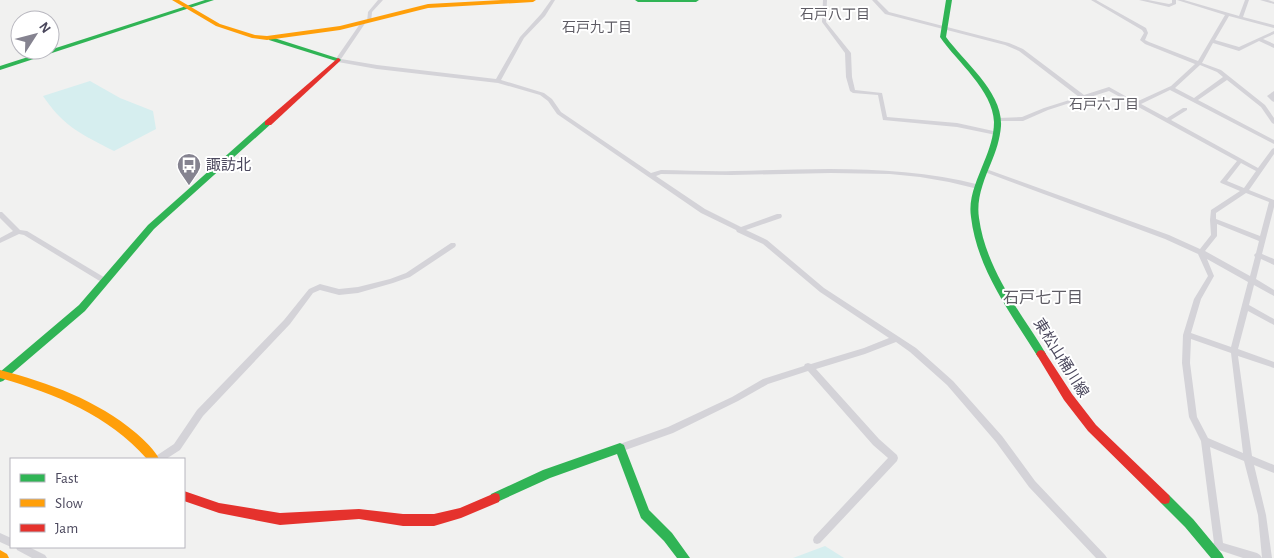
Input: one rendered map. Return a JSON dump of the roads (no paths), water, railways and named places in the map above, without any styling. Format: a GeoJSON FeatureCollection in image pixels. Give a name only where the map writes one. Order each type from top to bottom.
{"type":"FeatureCollection","features":[{"type":"Feature","properties":{"kind":"street"},"geometry":{"type":"LineString","coordinates":[[175,0],[218,25],[254,37],[267,38],[340,28],[428,6],[533,0]]}},
{"type":"Feature","properties":{"kind":"street"},"geometry":{"type":"LineString","coordinates":[[0,68],[83,43],[211,0]]}},
{"type":"Feature","properties":{"kind":"street"},"geometry":{"type":"LineString","coordinates":[[1,376],[82,308],[151,227],[338,60],[366,22],[370,12],[381,0]]}},
{"type":"Feature","properties":{"kind":"street"},"geometry":{"type":"LineString","coordinates":[[498,81],[522,37],[543,16],[553,0]]}},
{"type":"Feature","properties":{"kind":"street"},"geometry":{"type":"LineString","coordinates":[[638,0],[696,0]]}},
{"type":"Feature","properties":{"kind":"street"},"geometry":{"type":"LineString","coordinates":[[825,0],[824,22],[848,53],[849,77],[853,91],[880,94],[885,119],[957,125],[996,134]]}},
{"type":"Feature","properties":{"kind":"street"},"geometry":{"type":"LineString","coordinates":[[874,0],[887,13],[942,29],[1007,44],[1021,50],[1084,98]]}},
{"type":"Feature","properties":{"kind":"street"},"geometry":{"type":"LineString","coordinates":[[949,0],[942,37],[989,98],[998,120],[1024,119],[1046,109],[1109,89],[1138,103],[1260,171]]}},
{"type":"Feature","properties":{"kind":"street"},"geometry":{"type":"LineString","coordinates":[[1093,0],[1144,29],[1146,33],[1142,40],[1147,44],[1199,63],[1227,76],[1263,106],[1274,122]]}},
{"type":"Feature","properties":{"kind":"street"},"geometry":{"type":"LineString","coordinates":[[1141,0],[1169,6],[1174,4],[1174,0]]}},
{"type":"Feature","properties":{"kind":"street"},"geometry":{"type":"LineString","coordinates":[[1179,0],[1274,26]]}},
{"type":"Feature","properties":{"kind":"street"},"geometry":{"type":"LineString","coordinates":[[1241,18],[1247,0]]}},
{"type":"Feature","properties":{"kind":"street"},"geometry":{"type":"LineString","coordinates":[[1262,0],[1274,3]]}},
{"type":"Feature","properties":{"kind":"street"},"geometry":{"type":"LineString","coordinates":[[1138,103],[1170,88],[1199,63],[1228,14]]}},
{"type":"Feature","properties":{"kind":"street"},"geometry":{"type":"LineString","coordinates":[[1212,41],[1238,49],[1274,32]]}},
{"type":"Feature","properties":{"kind":"street"},"geometry":{"type":"LineString","coordinates":[[267,38],[338,60],[377,67],[498,81],[542,94],[550,100],[559,113],[703,211],[765,242],[822,290],[896,339],[950,383],[998,439],[1032,484],[1102,558]]}},
{"type":"Feature","properties":{"kind":"street"},"geometry":{"type":"LineString","coordinates":[[1259,39],[1274,46]]}},
{"type":"Feature","properties":{"kind":"street"},"geometry":{"type":"LineString","coordinates":[[1194,101],[1227,76]]}},
{"type":"Feature","properties":{"kind":"street"},"geometry":{"type":"LineString","coordinates":[[1170,88],[1274,142]]}},
{"type":"Feature","properties":{"kind":"street"},"geometry":{"type":"LineString","coordinates":[[1274,93],[1270,98],[1274,100]]}},
{"type":"Feature","properties":{"kind":"street"},"geometry":{"type":"LineString","coordinates":[[1168,120],[1185,109]]}},
{"type":"Feature","properties":{"kind":"street","name":"東松山桶川線"},"geometry":{"type":"LineString","coordinates":[[998,120],[996,134],[972,210],[975,232],[981,248],[1010,303],[1063,390],[1092,428],[1215,547],[1218,558]]}},
{"type":"Feature","properties":{"kind":"street"},"geometry":{"type":"LineString","coordinates":[[1200,252],[1214,236],[1213,212],[1245,191],[1271,160],[1274,150]]}},
{"type":"Feature","properties":{"kind":"street"},"geometry":{"type":"LineString","coordinates":[[1240,161],[1223,182],[1273,202],[1261,239],[1234,351],[1248,459],[1262,515],[1267,558]]}},
{"type":"Feature","properties":{"kind":"street"},"geometry":{"type":"LineString","coordinates":[[651,175],[661,172],[740,174],[796,170],[861,171],[914,175],[978,187]]}},
{"type":"Feature","properties":{"kind":"street"},"geometry":{"type":"LineString","coordinates":[[984,170],[1132,223],[1200,252],[1274,293]]}},
{"type":"Feature","properties":{"kind":"street"},"geometry":{"type":"LineString","coordinates":[[0,214],[18,232]]}},
{"type":"Feature","properties":{"kind":"street"},"geometry":{"type":"LineString","coordinates":[[739,230],[779,216]]}},
{"type":"Feature","properties":{"kind":"street"},"geometry":{"type":"LineString","coordinates":[[1213,220],[1261,239]]}},
{"type":"Feature","properties":{"kind":"street"},"geometry":{"type":"LineString","coordinates":[[0,241],[18,232],[25,233],[105,282]]}},
{"type":"Feature","properties":{"kind":"street"},"geometry":{"type":"LineString","coordinates":[[161,458],[177,448],[200,413],[287,322],[311,291],[320,287],[339,292],[358,290],[391,281],[408,275],[452,245]]}},
{"type":"Feature","properties":{"kind":"street"},"geometry":{"type":"LineString","coordinates":[[1200,252],[1211,276],[1198,299],[1187,334],[1186,363],[1193,417],[1205,441],[1215,547],[1257,558]]}},
{"type":"Feature","properties":{"kind":"street"},"geometry":{"type":"LineString","coordinates":[[1258,255],[1274,262]]}},
{"type":"Feature","properties":{"kind":"street"},"geometry":{"type":"LineString","coordinates":[[1245,306],[1274,322]]}},
{"type":"Feature","properties":{"kind":"street"},"geometry":{"type":"LineString","coordinates":[[1187,334],[1274,366]]}},
{"type":"Feature","properties":{"kind":"street"},"geometry":{"type":"LineString","coordinates":[[185,496],[219,508],[280,519],[359,514],[402,520],[434,520],[461,514],[548,474],[670,430],[735,399],[766,381],[808,366],[865,351],[896,339]]}},
{"type":"Feature","properties":{"kind":"street"},"geometry":{"type":"LineString","coordinates":[[808,366],[876,442],[894,458],[816,540]]}},
{"type":"Feature","properties":{"kind":"street"},"geometry":{"type":"LineString","coordinates":[[1,376],[76,399],[115,423],[153,458]]}},
{"type":"Feature","properties":{"kind":"street"},"geometry":{"type":"LineString","coordinates":[[1205,441],[1274,469]]}},
{"type":"Feature","properties":{"kind":"street"},"geometry":{"type":"LineString","coordinates":[[620,448],[645,514],[668,537],[684,558]]}},
{"type":"Feature","properties":{"kind":"street"},"geometry":{"type":"LineString","coordinates":[[22,548],[42,558]]}},
{"type":"Feature","properties":{"kind":"place","name":"諏訪北"},"geometry":{"type":"Point","coordinates":[189,186]}},
{"type":"Feature","properties":{"kind":"district","name":"石戸八丁目"},"geometry":{"type":"Point","coordinates":[835,15]}},
{"type":"Feature","properties":{"kind":"district","name":"石戸九丁目"},"geometry":{"type":"Point","coordinates":[597,28]}},
{"type":"Feature","properties":{"kind":"district","name":"石戸六丁目"},"geometry":{"type":"Point","coordinates":[1104,105]}},
{"type":"Feature","properties":{"kind":"district","name":"石戸七丁目"},"geometry":{"type":"Point","coordinates":[1043,298]}}]}
